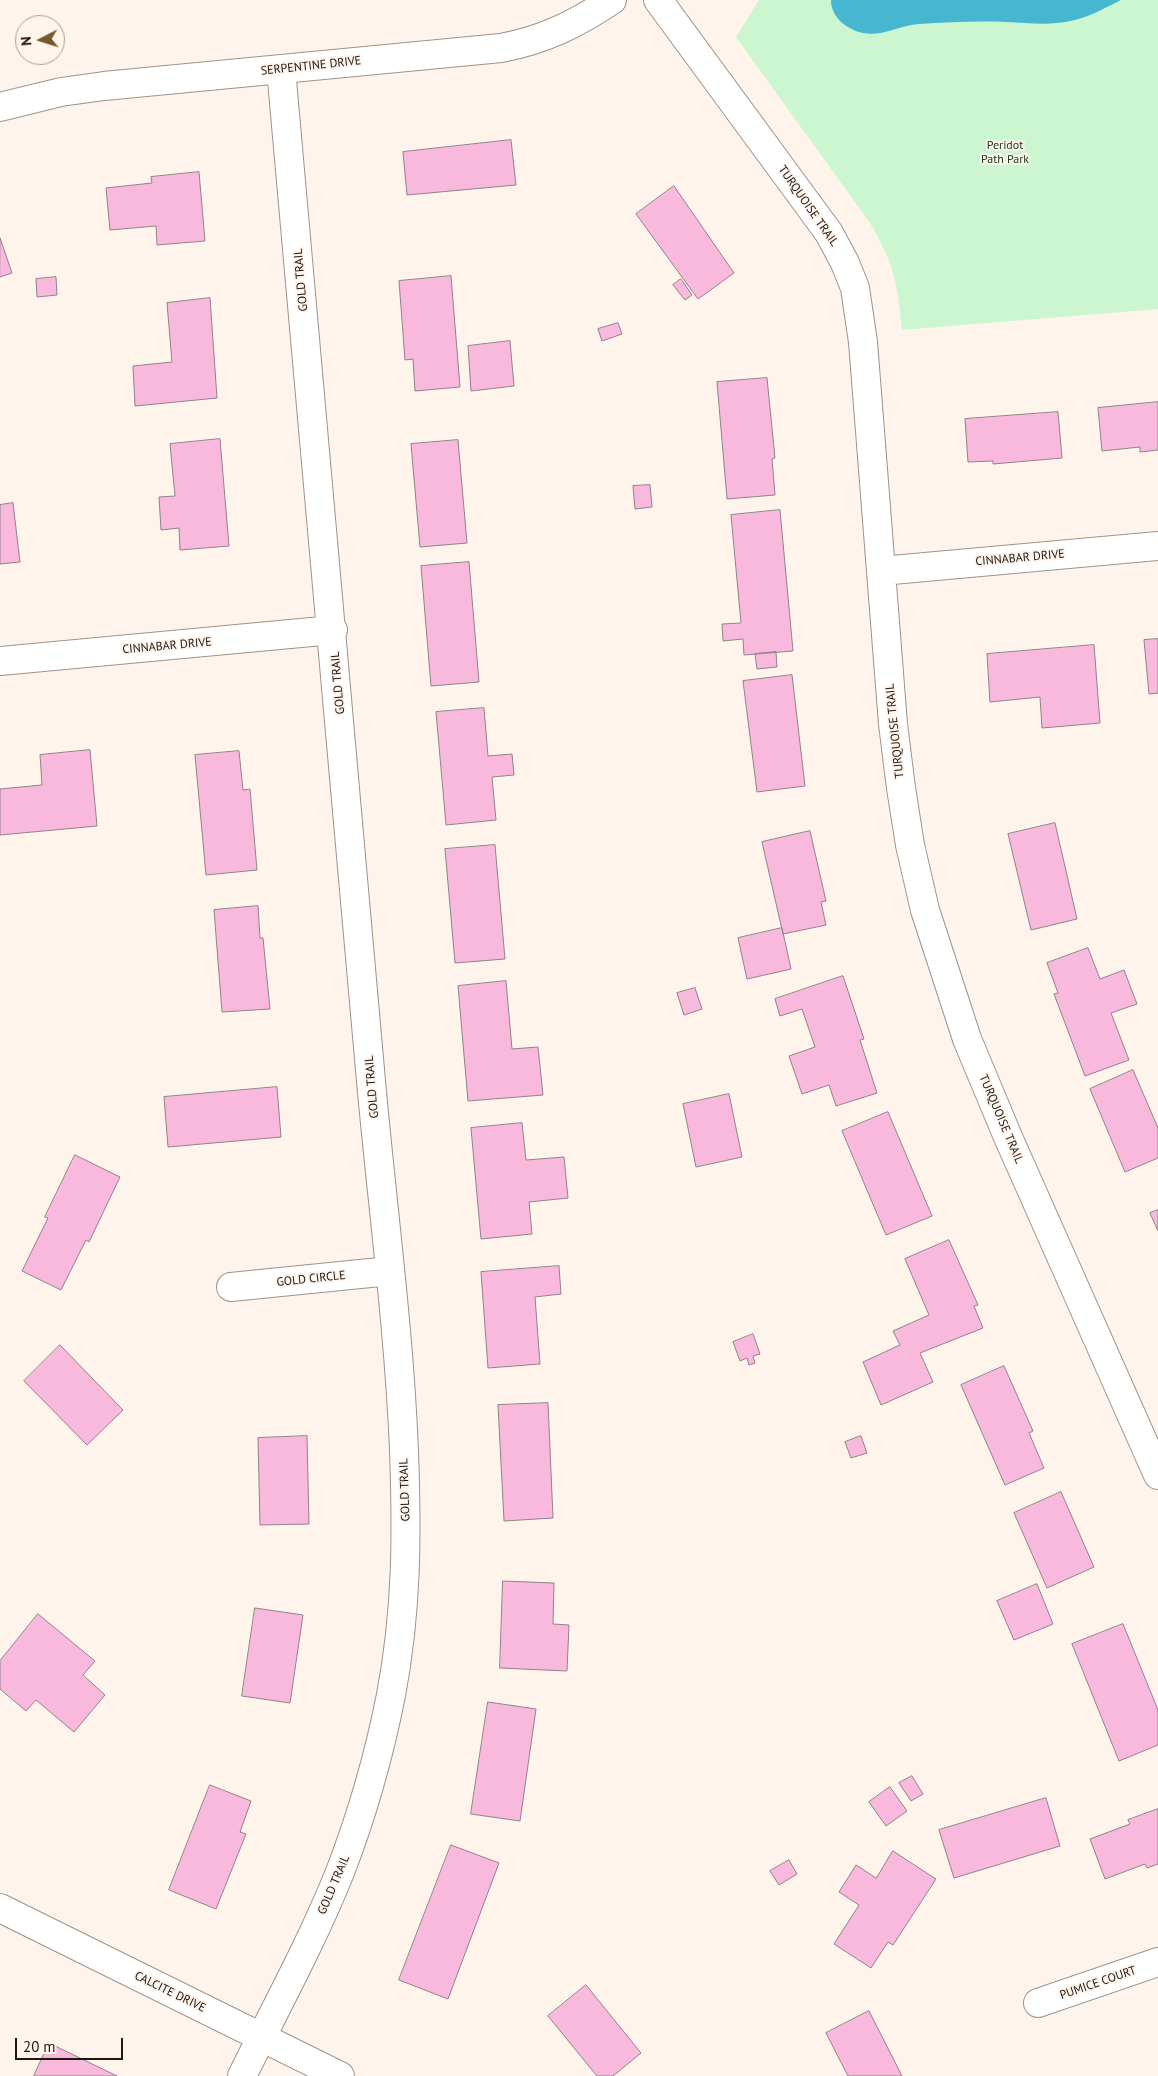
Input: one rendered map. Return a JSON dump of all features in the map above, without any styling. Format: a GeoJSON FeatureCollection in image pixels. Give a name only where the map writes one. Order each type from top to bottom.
{"type":"FeatureCollection","features":[{"type":"Feature","properties":{"kind":"street","name":"SERPENTINE DRIVE"},"geometry":{"type":"LineString","coordinates":[[0,107],[61,92],[104,86],[492,49],[524,44],[552,34],[612,0]]}},
{"type":"Feature","properties":{"kind":"street","name":"TURQUOISE TRAIL"},"geometry":{"type":"LineString","coordinates":[[658,0],[819,219],[845,263],[854,288],[864,342],[893,724],[910,844],[925,910],[970,1048],[1158,1475]]}},
{"type":"Feature","properties":{"kind":"street","name":"GOLD TRAIL"},"geometry":{"type":"LineString","coordinates":[[242,2076],[315,1928],[352,1842],[369,1788],[391,1692],[400,1632],[407,1537],[402,1412],[390,1271],[375,1124],[333,630],[281,69]]}},
{"type":"Feature","properties":{"kind":"street","name":"CINNABAR DRIVE"},"geometry":{"type":"LineString","coordinates":[[881,571],[1158,546]]}},
{"type":"Feature","properties":{"kind":"street","name":"CINNABAR DRIVE"},"geometry":{"type":"LineString","coordinates":[[0,661],[333,630]]}},
{"type":"Feature","properties":{"kind":"street","name":"GOLD CIRCLE"},"geometry":{"type":"LineString","coordinates":[[231,1287],[390,1271]]}},
{"type":"Feature","properties":{"kind":"street","name":"CALCITE DRIVE"},"geometry":{"type":"LineString","coordinates":[[0,1908],[340,2076]]}},
{"type":"Feature","properties":{"kind":"street","name":"PUMICE COURT"},"geometry":{"type":"LineString","coordinates":[[1038,2003],[1158,1962]]}},
{"type":"Feature","properties":{"kind":"green space","name":"Peridot Path Park"},"geometry":{"type":"Polygon","coordinates":[[[759,0],[1158,0],[1158,309],[902,330],[894,275],[878,237],[870,223],[736,37],[759,0]]]}},
{"type":"Feature","properties":{"kind":"water"},"geometry":{"type":"Polygon","coordinates":[[[831,0],[1121,0],[1087,16],[1066,22],[1041,24],[1007,22],[930,23],[870,34],[851,29],[845,25],[834,12],[831,0]]]}},
{"type":"Feature","properties":{"kind":"building"},"geometry":{"type":"Polygon","coordinates":[[[511,140],[516,185],[407,195],[403,152],[511,140]]]}},
{"type":"Feature","properties":{"kind":"building"},"geometry":{"type":"Polygon","coordinates":[[[199,172],[205,241],[157,245],[156,226],[110,230],[106,188],[152,183],[151,177],[199,172]]]}},
{"type":"Feature","properties":{"kind":"building"},"geometry":{"type":"Polygon","coordinates":[[[674,186],[734,273],[698,299],[636,214],[674,186]]]}},
{"type":"Feature","properties":{"kind":"building"},"geometry":{"type":"Polygon","coordinates":[[[0,238],[12,273],[0,277],[0,238]]]}},
{"type":"Feature","properties":{"kind":"building"},"geometry":{"type":"Polygon","coordinates":[[[451,276],[460,387],[415,391],[413,359],[405,360],[399,281],[451,276]]]}},
{"type":"Feature","properties":{"kind":"building"},"geometry":{"type":"Polygon","coordinates":[[[56,277],[57,295],[37,297],[36,279],[56,277]]]}},
{"type":"Feature","properties":{"kind":"building"},"geometry":{"type":"Polygon","coordinates":[[[681,279],[692,295],[685,300],[673,285],[681,279]]]}},
{"type":"Feature","properties":{"kind":"building"},"geometry":{"type":"Polygon","coordinates":[[[210,298],[217,398],[135,406],[133,366],[172,362],[167,303],[210,298]]]}},
{"type":"Feature","properties":{"kind":"building"},"geometry":{"type":"Polygon","coordinates":[[[618,323],[622,334],[602,341],[598,329],[618,323]]]}},
{"type":"Feature","properties":{"kind":"building"},"geometry":{"type":"Polygon","coordinates":[[[510,341],[514,386],[471,391],[468,346],[510,341]]]}},
{"type":"Feature","properties":{"kind":"building"},"geometry":{"type":"Polygon","coordinates":[[[767,378],[775,458],[772,459],[775,495],[727,499],[717,382],[767,378]]]}},
{"type":"Feature","properties":{"kind":"building"},"geometry":{"type":"Polygon","coordinates":[[[1158,402],[1158,450],[1140,452],[1140,447],[1102,451],[1098,408],[1158,402]]]}},
{"type":"Feature","properties":{"kind":"building"},"geometry":{"type":"Polygon","coordinates":[[[1058,412],[1062,458],[993,464],[993,461],[968,462],[965,419],[1058,412]]]}},
{"type":"Feature","properties":{"kind":"building"},"geometry":{"type":"Polygon","coordinates":[[[220,439],[229,546],[180,550],[179,528],[161,530],[159,497],[175,496],[170,444],[220,439]]]}},
{"type":"Feature","properties":{"kind":"building"},"geometry":{"type":"Polygon","coordinates":[[[458,440],[467,543],[420,547],[411,444],[458,440]]]}},
{"type":"Feature","properties":{"kind":"building"},"geometry":{"type":"Polygon","coordinates":[[[650,485],[652,507],[635,509],[633,486],[650,485]]]}},
{"type":"Feature","properties":{"kind":"building"},"geometry":{"type":"Polygon","coordinates":[[[13,503],[20,562],[0,564],[0,505],[13,503]]]}},
{"type":"Feature","properties":{"kind":"building"},"geometry":{"type":"Polygon","coordinates":[[[780,510],[793,651],[744,655],[743,639],[723,641],[722,624],[741,623],[731,515],[780,510]]]}},
{"type":"Feature","properties":{"kind":"building"},"geometry":{"type":"Polygon","coordinates":[[[469,562],[479,682],[431,686],[421,566],[469,562]]]}},
{"type":"Feature","properties":{"kind":"building"},"geometry":{"type":"Polygon","coordinates":[[[1158,639],[1158,693],[1149,694],[1144,640],[1158,639]]]}},
{"type":"Feature","properties":{"kind":"building"},"geometry":{"type":"Polygon","coordinates":[[[1094,645],[1100,723],[1042,728],[1040,697],[990,702],[987,654],[1094,645]]]}},
{"type":"Feature","properties":{"kind":"building"},"geometry":{"type":"Polygon","coordinates":[[[776,652],[777,667],[757,669],[755,654],[776,652]]]}},
{"type":"Feature","properties":{"kind":"building"},"geometry":{"type":"Polygon","coordinates":[[[792,675],[805,786],[757,792],[743,681],[792,675]]]}},
{"type":"Feature","properties":{"kind":"building"},"geometry":{"type":"Polygon","coordinates":[[[484,708],[488,756],[512,754],[514,775],[492,777],[496,820],[446,825],[436,712],[484,708]]]}},
{"type":"Feature","properties":{"kind":"building"},"geometry":{"type":"Polygon","coordinates":[[[90,750],[97,826],[0,835],[0,789],[42,785],[40,755],[90,750]]]}},
{"type":"Feature","properties":{"kind":"building"},"geometry":{"type":"Polygon","coordinates":[[[239,751],[243,790],[250,789],[257,870],[206,875],[195,755],[239,751]]]}},
{"type":"Feature","properties":{"kind":"building"},"geometry":{"type":"Polygon","coordinates":[[[1055,823],[1077,919],[1031,930],[1008,834],[1055,823]]]}},
{"type":"Feature","properties":{"kind":"building"},"geometry":{"type":"Polygon","coordinates":[[[810,831],[826,901],[821,902],[826,925],[783,934],[762,842],[810,831]]]}},
{"type":"Feature","properties":{"kind":"building"},"geometry":{"type":"Polygon","coordinates":[[[495,845],[505,959],[455,963],[445,849],[495,845]]]}},
{"type":"Feature","properties":{"kind":"building"},"geometry":{"type":"Polygon","coordinates":[[[258,906],[260,938],[263,938],[270,1009],[222,1012],[214,910],[258,906]]]}},
{"type":"Feature","properties":{"kind":"building"},"geometry":{"type":"Polygon","coordinates":[[[782,928],[791,969],[747,979],[738,938],[782,928]]]}},
{"type":"Feature","properties":{"kind":"building"},"geometry":{"type":"Polygon","coordinates":[[[1088,948],[1100,979],[1124,970],[1137,1004],[1111,1013],[1129,1060],[1085,1076],[1054,994],[1058,993],[1047,963],[1088,948]]]}},
{"type":"Feature","properties":{"kind":"building"},"geometry":{"type":"Polygon","coordinates":[[[843,976],[864,1039],[860,1040],[877,1093],[836,1106],[829,1085],[802,1094],[789,1056],[815,1047],[802,1009],[780,1016],[775,999],[843,976]]]}},
{"type":"Feature","properties":{"kind":"building"},"geometry":{"type":"Polygon","coordinates":[[[506,981],[512,1049],[538,1047],[543,1095],[468,1101],[458,986],[506,981]]]}},
{"type":"Feature","properties":{"kind":"building"},"geometry":{"type":"Polygon","coordinates":[[[695,988],[702,1009],[684,1015],[677,993],[695,988]]]}},
{"type":"Feature","properties":{"kind":"building"},"geometry":{"type":"Polygon","coordinates":[[[1133,1070],[1158,1128],[1158,1158],[1125,1172],[1090,1089],[1133,1070]]]}},
{"type":"Feature","properties":{"kind":"building"},"geometry":{"type":"Polygon","coordinates":[[[277,1087],[281,1137],[168,1147],[164,1097],[277,1087]]]}},
{"type":"Feature","properties":{"kind":"building"},"geometry":{"type":"Polygon","coordinates":[[[729,1094],[742,1157],[696,1167],[683,1104],[729,1094]]]}},
{"type":"Feature","properties":{"kind":"building"},"geometry":{"type":"Polygon","coordinates":[[[888,1112],[932,1216],[886,1235],[842,1131],[888,1112]]]}},
{"type":"Feature","properties":{"kind":"building"},"geometry":{"type":"Polygon","coordinates":[[[522,1123],[526,1160],[564,1157],[568,1198],[529,1202],[532,1234],[481,1239],[471,1128],[522,1123]]]}},
{"type":"Feature","properties":{"kind":"building"},"geometry":{"type":"Polygon","coordinates":[[[75,1155],[120,1177],[89,1242],[86,1240],[61,1290],[22,1271],[48,1218],[45,1217],[75,1155]]]}},
{"type":"Feature","properties":{"kind":"building"},"geometry":{"type":"Polygon","coordinates":[[[1158,1210],[1158,1231],[1150,1213],[1158,1210]]]}},
{"type":"Feature","properties":{"kind":"building"},"geometry":{"type":"Polygon","coordinates":[[[949,1240],[978,1305],[974,1306],[983,1328],[920,1353],[933,1382],[881,1405],[863,1362],[900,1345],[893,1331],[929,1315],[905,1259],[949,1240]]]}},
{"type":"Feature","properties":{"kind":"building"},"geometry":{"type":"Polygon","coordinates":[[[559,1266],[561,1294],[535,1297],[540,1364],[488,1368],[481,1272],[559,1266]]]}},
{"type":"Feature","properties":{"kind":"building"},"geometry":{"type":"Polygon","coordinates":[[[753,1334],[760,1354],[753,1356],[755,1363],[749,1365],[747,1358],[740,1361],[733,1342],[753,1334]]]}},
{"type":"Feature","properties":{"kind":"building"},"geometry":{"type":"Polygon","coordinates":[[[60,1345],[123,1410],[87,1445],[24,1381],[60,1345]]]}},
{"type":"Feature","properties":{"kind":"building"},"geometry":{"type":"Polygon","coordinates":[[[1004,1366],[1033,1431],[1029,1433],[1044,1468],[1005,1485],[961,1385],[1004,1366]]]}},
{"type":"Feature","properties":{"kind":"building"},"geometry":{"type":"Polygon","coordinates":[[[548,1403],[553,1518],[504,1521],[498,1405],[548,1403]]]}},
{"type":"Feature","properties":{"kind":"building"},"geometry":{"type":"Polygon","coordinates":[[[307,1436],[309,1524],[260,1525],[258,1438],[307,1436]]]}},
{"type":"Feature","properties":{"kind":"building"},"geometry":{"type":"Polygon","coordinates":[[[861,1436],[867,1453],[851,1458],[845,1442],[861,1436]]]}},
{"type":"Feature","properties":{"kind":"building"},"geometry":{"type":"Polygon","coordinates":[[[1061,1492],[1094,1567],[1047,1588],[1014,1513],[1061,1492]]]}},
{"type":"Feature","properties":{"kind":"building"},"geometry":{"type":"Polygon","coordinates":[[[503,1581],[554,1583],[553,1624],[569,1625],[567,1671],[500,1668],[503,1581]]]}},
{"type":"Feature","properties":{"kind":"building"},"geometry":{"type":"Polygon","coordinates":[[[1037,1584],[1053,1624],[1014,1640],[997,1601],[1037,1584]]]}},
{"type":"Feature","properties":{"kind":"building"},"geometry":{"type":"Polygon","coordinates":[[[255,1608],[303,1615],[290,1703],[242,1696],[255,1608]]]}},
{"type":"Feature","properties":{"kind":"building"},"geometry":{"type":"Polygon","coordinates":[[[38,1614],[95,1661],[83,1675],[105,1695],[74,1732],[36,1700],[26,1711],[0,1689],[0,1661],[38,1614]]]}},
{"type":"Feature","properties":{"kind":"building"},"geometry":{"type":"Polygon","coordinates":[[[1123,1624],[1158,1710],[1158,1745],[1119,1761],[1072,1644],[1123,1624]]]}},
{"type":"Feature","properties":{"kind":"building"},"geometry":{"type":"Polygon","coordinates":[[[488,1702],[536,1709],[520,1821],[471,1814],[488,1702]]]}},
{"type":"Feature","properties":{"kind":"building"},"geometry":{"type":"Polygon","coordinates":[[[912,1776],[923,1794],[911,1801],[899,1783],[912,1776]]]}},
{"type":"Feature","properties":{"kind":"building"},"geometry":{"type":"Polygon","coordinates":[[[210,1785],[251,1801],[240,1832],[246,1834],[216,1909],[169,1890],[210,1785]]]}},
{"type":"Feature","properties":{"kind":"building"},"geometry":{"type":"Polygon","coordinates":[[[890,1787],[907,1811],[886,1826],[869,1802],[890,1787]]]}},
{"type":"Feature","properties":{"kind":"building"},"geometry":{"type":"Polygon","coordinates":[[[1046,1798],[1060,1846],[954,1878],[939,1830],[1046,1798]]]}},
{"type":"Feature","properties":{"kind":"building"},"geometry":{"type":"Polygon","coordinates":[[[1158,1809],[1158,1864],[1147,1868],[1145,1864],[1105,1879],[1090,1839],[1130,1824],[1128,1820],[1158,1809]]]}},
{"type":"Feature","properties":{"kind":"building"},"geometry":{"type":"Polygon","coordinates":[[[451,1845],[499,1863],[448,1999],[399,1980],[451,1845]]]}},
{"type":"Feature","properties":{"kind":"building"},"geometry":{"type":"Polygon","coordinates":[[[893,1851],[936,1879],[893,1945],[888,1942],[871,1968],[834,1944],[859,1905],[839,1892],[856,1865],[876,1878],[893,1851]]]}},
{"type":"Feature","properties":{"kind":"building"},"geometry":{"type":"Polygon","coordinates":[[[789,1860],[797,1874],[779,1885],[770,1871],[789,1860]]]}},
{"type":"Feature","properties":{"kind":"building"},"geometry":{"type":"Polygon","coordinates":[[[586,1985],[641,2053],[613,2076],[597,2076],[548,2016],[586,1985]]]}},
{"type":"Feature","properties":{"kind":"building"},"geometry":{"type":"Polygon","coordinates":[[[869,2011],[902,2076],[848,2076],[826,2033],[869,2011]]]}},
{"type":"Feature","properties":{"kind":"building"},"geometry":{"type":"Polygon","coordinates":[[[49,2043],[117,2076],[34,2076],[49,2043]]]}}]}
